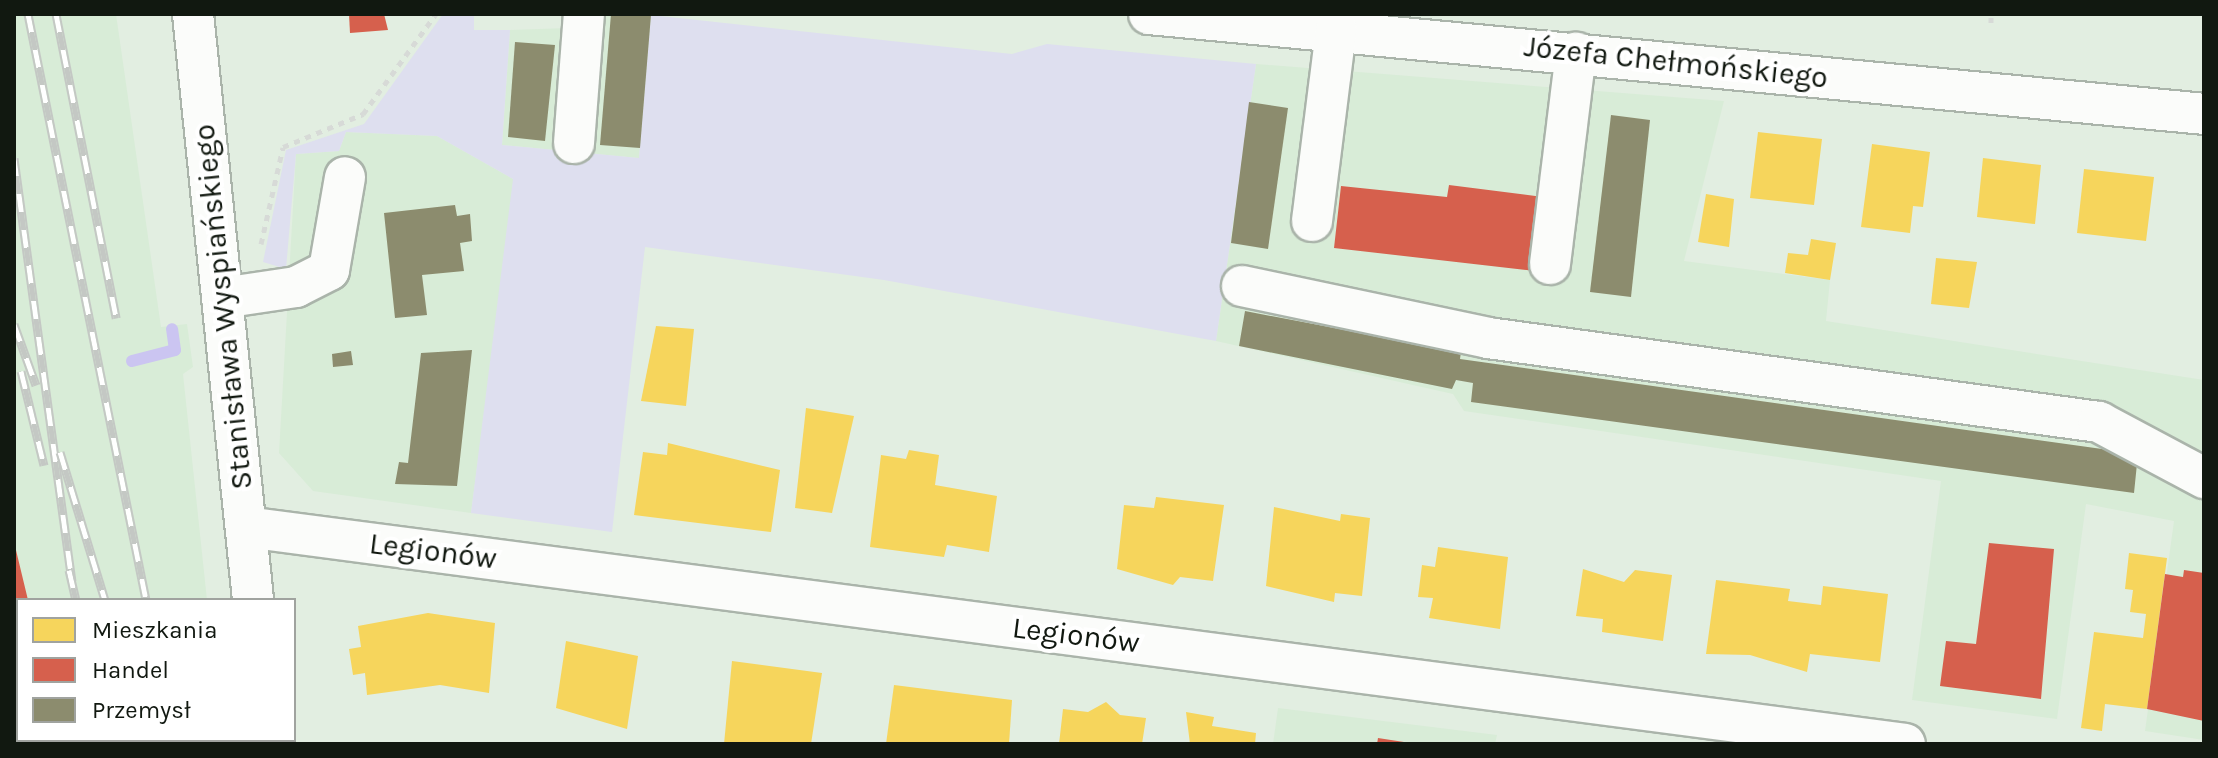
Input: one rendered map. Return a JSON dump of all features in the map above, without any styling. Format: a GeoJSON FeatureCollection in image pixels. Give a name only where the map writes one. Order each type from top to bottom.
{"type":"FeatureCollection","features":[{"type":"Feature","properties":{"kind":"street","name":"Stanisława Wyspiańskiego"},"geometry":{"type":"LineString","coordinates":[[193,14],[253,598]]}},
{"type":"Feature","properties":{"kind":"street"},"geometry":{"type":"LineString","coordinates":[[574,143],[584,14]]}},
{"type":"Feature","properties":{"kind":"street","name":"Józefa Chełmońskiego"},"geometry":{"type":"LineString","coordinates":[[1149,14],[1336,30],[1512,30],[1576,53],[2204,114]]}},
{"type":"Feature","properties":{"kind":"street"},"geometry":{"type":"LineString","coordinates":[[1312,221],[1336,30]]}},
{"type":"Feature","properties":{"kind":"street"},"geometry":{"type":"LineString","coordinates":[[1550,264],[1576,53]]}},
{"type":"Feature","properties":{"kind":"street"},"geometry":{"type":"LineString","coordinates":[[222,298],[296,287],[329,270],[345,177]]}},
{"type":"Feature","properties":{"kind":"street"},"geometry":{"type":"LineString","coordinates":[[1242,286],[1488,338],[2099,422],[2204,478]]}},
{"type":"Feature","properties":{"kind":"street","name":"Legionów"},"geometry":{"type":"LineString","coordinates":[[246,527],[1905,744]]}},
{"type":"Feature","properties":{"kind":"path"},"geometry":{"type":"LineString","coordinates":[[1991,14],[1991,23]]}},
{"type":"Feature","properties":{"kind":"shaded area"},"geometry":{"type":"Polygon","coordinates":[[[14,14],[116,14],[161,327],[187,324],[193,367],[183,374],[207,598],[16,598],[16,742],[223,744],[14,744],[14,14]]]}},
{"type":"Feature","properties":{"kind":"shaded area"},"geometry":{"type":"Polygon","coordinates":[[[443,14],[474,14],[474,30],[510,30],[502,145],[639,158],[651,15],[1012,54],[1047,44],[1256,64],[1216,341],[884,280],[645,247],[612,532],[471,513],[513,179],[437,136],[346,132],[339,151],[296,154],[286,269],[263,262],[286,150],[364,124],[443,14]]]}},
{"type":"Feature","properties":{"kind":"shaded area"},"geometry":{"type":"Polygon","coordinates":[[[604,14],[651,15],[639,158],[502,145],[510,30],[568,28],[604,14]]]}},
{"type":"Feature","properties":{"kind":"shaded area"},"geometry":{"type":"Polygon","coordinates":[[[1256,64],[1724,101],[1684,261],[1830,280],[1826,321],[2204,380],[2204,740],[2145,731],[2174,521],[2086,504],[2057,719],[1912,700],[1941,481],[1464,411],[1453,394],[1216,341],[1256,64]]]}},
{"type":"Feature","properties":{"kind":"shaded area"},"geometry":{"type":"Polygon","coordinates":[[[346,132],[437,136],[515,180],[471,513],[313,491],[279,453],[296,154],[339,151],[346,132]]]}},
{"type":"Feature","properties":{"kind":"shaded area"},"geometry":{"type":"Polygon","coordinates":[[[1278,708],[1497,735],[1495,744],[1273,744],[1278,708]]]}},
{"type":"Feature","properties":{"kind":"building: Mieszkania"},"geometry":{"type":"Polygon","coordinates":[[[1758,132],[1822,139],[1814,205],[1750,198],[1758,132]]]}},
{"type":"Feature","properties":{"kind":"building: Mieszkania"},"geometry":{"type":"Polygon","coordinates":[[[1872,144],[1930,152],[1923,207],[1913,206],[1910,233],[1861,227],[1872,144]]]}},
{"type":"Feature","properties":{"kind":"building: Mieszkania"},"geometry":{"type":"Polygon","coordinates":[[[1983,158],[2041,165],[2035,224],[1977,217],[1983,158]]]}},
{"type":"Feature","properties":{"kind":"building: Mieszkania"},"geometry":{"type":"Polygon","coordinates":[[[2084,169],[2154,177],[2146,241],[2077,233],[2084,169]]]}},
{"type":"Feature","properties":{"kind":"building: Mieszkania"},"geometry":{"type":"Polygon","coordinates":[[[1706,194],[1734,199],[1729,247],[1698,242],[1706,194]]]}},
{"type":"Feature","properties":{"kind":"building: Mieszkania"},"geometry":{"type":"Polygon","coordinates":[[[1811,239],[1836,243],[1830,280],[1785,273],[1788,253],[1808,255],[1811,239]]]}},
{"type":"Feature","properties":{"kind":"building: Mieszkania"},"geometry":{"type":"Polygon","coordinates":[[[1936,258],[1977,262],[1969,308],[1931,304],[1936,258]]]}},
{"type":"Feature","properties":{"kind":"building: Mieszkania"},"geometry":{"type":"Polygon","coordinates":[[[656,326],[694,329],[686,406],[641,401],[656,326]]]}},
{"type":"Feature","properties":{"kind":"building: Mieszkania"},"geometry":{"type":"Polygon","coordinates":[[[806,408],[854,416],[832,513],[795,508],[806,408]]]}},
{"type":"Feature","properties":{"kind":"building: Mieszkania"},"geometry":{"type":"Polygon","coordinates":[[[668,443],[780,470],[771,532],[634,515],[643,452],[667,455],[668,443]]]}},
{"type":"Feature","properties":{"kind":"building: Mieszkania"},"geometry":{"type":"Polygon","coordinates":[[[909,450],[939,455],[935,485],[997,496],[989,552],[947,545],[944,557],[870,547],[881,455],[906,459],[909,450]]]}},
{"type":"Feature","properties":{"kind":"building: Mieszkania"},"geometry":{"type":"Polygon","coordinates":[[[1156,497],[1224,505],[1213,581],[1180,577],[1173,585],[1117,569],[1124,505],[1154,508],[1156,497]]]}},
{"type":"Feature","properties":{"kind":"building: Mieszkania"},"geometry":{"type":"Polygon","coordinates":[[[1274,507],[1340,521],[1341,514],[1370,518],[1362,596],[1335,593],[1334,602],[1266,586],[1274,507]]]}},
{"type":"Feature","properties":{"kind":"building: Mieszkania"},"geometry":{"type":"Polygon","coordinates":[[[1438,547],[1508,557],[1500,629],[1429,618],[1433,598],[1418,597],[1422,565],[1435,567],[1438,547]]]}},
{"type":"Feature","properties":{"kind":"building: Mieszkania"},"geometry":{"type":"Polygon","coordinates":[[[2129,553],[2167,558],[2147,709],[2105,704],[2102,731],[2081,728],[2094,632],[2143,638],[2146,614],[2130,612],[2133,590],[2125,589],[2129,553]]]}},
{"type":"Feature","properties":{"kind":"building: Mieszkania"},"geometry":{"type":"Polygon","coordinates":[[[1583,569],[1624,582],[1635,570],[1672,575],[1663,641],[1602,632],[1603,619],[1576,616],[1583,569]]]}},
{"type":"Feature","properties":{"kind":"building: Mieszkania"},"geometry":{"type":"Polygon","coordinates":[[[1716,580],[1790,589],[1788,601],[1821,605],[1823,586],[1888,594],[1880,662],[1810,654],[1807,672],[1750,655],[1706,654],[1716,580]]]}},
{"type":"Feature","properties":{"kind":"building: Mieszkania"},"geometry":{"type":"Polygon","coordinates":[[[428,613],[495,623],[489,693],[440,685],[367,695],[365,673],[353,675],[349,649],[361,647],[358,626],[428,613]]]}},
{"type":"Feature","properties":{"kind":"building: Mieszkania"},"geometry":{"type":"Polygon","coordinates":[[[566,641],[638,656],[627,729],[556,708],[566,641]]]}},
{"type":"Feature","properties":{"kind":"building: Mieszkania"},"geometry":{"type":"Polygon","coordinates":[[[732,661],[822,673],[811,744],[724,744],[732,661]]]}},
{"type":"Feature","properties":{"kind":"building: Mieszkania"},"geometry":{"type":"Polygon","coordinates":[[[894,685],[1012,700],[1009,744],[886,744],[894,685]]]}},
{"type":"Feature","properties":{"kind":"building: Mieszkania"},"geometry":{"type":"Polygon","coordinates":[[[1106,702],[1120,715],[1146,718],[1142,744],[1059,744],[1063,709],[1088,712],[1106,702]]]}},
{"type":"Feature","properties":{"kind":"building: Mieszkania"},"geometry":{"type":"Polygon","coordinates":[[[1186,712],[1214,717],[1212,726],[1256,733],[1255,744],[1190,744],[1186,712]]]}},
{"type":"Feature","properties":{"kind":"building: Handel"},"geometry":{"type":"Polygon","coordinates":[[[349,14],[384,14],[388,30],[350,33],[349,14]]]}},
{"type":"Feature","properties":{"kind":"building: Handel"},"geometry":{"type":"Polygon","coordinates":[[[1449,185],[1543,197],[1535,271],[1334,248],[1341,186],[1447,197],[1449,185]]]}},
{"type":"Feature","properties":{"kind":"building: Handel"},"geometry":{"type":"Polygon","coordinates":[[[1989,543],[2054,549],[2041,699],[1940,686],[1946,641],[1976,644],[1989,543]]]}},
{"type":"Feature","properties":{"kind":"building: Handel"},"geometry":{"type":"Polygon","coordinates":[[[15,546],[28,598],[16,598],[14,728],[15,546]]]}},
{"type":"Feature","properties":{"kind":"building: Handel"},"geometry":{"type":"Polygon","coordinates":[[[2184,570],[2204,573],[2204,721],[2147,709],[2165,574],[2183,577],[2184,570]]]}},
{"type":"Feature","properties":{"kind":"building: Handel"},"geometry":{"type":"Polygon","coordinates":[[[1378,738],[1404,742],[1404,744],[1377,744],[1378,738]]]}},
{"type":"Feature","properties":{"kind":"building: Przemysł"},"geometry":{"type":"Polygon","coordinates":[[[611,14],[651,15],[640,148],[600,145],[611,14]]]}},
{"type":"Feature","properties":{"kind":"building: Przemysł"},"geometry":{"type":"Polygon","coordinates":[[[515,42],[555,45],[545,141],[508,137],[515,42]]]}},
{"type":"Feature","properties":{"kind":"building: Przemysł"},"geometry":{"type":"Polygon","coordinates":[[[1249,102],[1288,108],[1268,249],[1231,243],[1249,102]]]}},
{"type":"Feature","properties":{"kind":"building: Przemysł"},"geometry":{"type":"Polygon","coordinates":[[[1611,115],[1650,120],[1631,297],[1590,292],[1611,115]]]}},
{"type":"Feature","properties":{"kind":"building: Przemysł"},"geometry":{"type":"Polygon","coordinates":[[[455,205],[457,216],[470,214],[472,241],[460,243],[464,271],[422,275],[427,315],[395,318],[384,213],[455,205]]]}},
{"type":"Feature","properties":{"kind":"building: Przemysł"},"geometry":{"type":"Polygon","coordinates":[[[1245,311],[1461,352],[1460,359],[2138,454],[2134,493],[1471,402],[1473,383],[1456,380],[1452,389],[1239,346],[1245,311]]]}},
{"type":"Feature","properties":{"kind":"building: Przemysł"},"geometry":{"type":"Polygon","coordinates":[[[472,350],[457,486],[395,484],[399,462],[408,463],[421,353],[472,350]]]}},
{"type":"Feature","properties":{"kind":"building: Przemysł"},"geometry":{"type":"Polygon","coordinates":[[[351,351],[353,365],[333,367],[332,354],[351,351]]]}},
{"type":"Feature","properties":{"kind":"waterway"},"geometry":{"type":"LineString","coordinates":[[132,361],[175,350],[172,329]]}},
{"type":"Feature","properties":{"kind":"railway"},"geometry":{"type":"LineString","coordinates":[[28,14],[146,598]]}},
{"type":"Feature","properties":{"kind":"railway"},"geometry":{"type":"LineString","coordinates":[[56,14],[116,318]]}},
{"type":"Feature","properties":{"kind":"railway"},"geometry":{"type":"LineString","coordinates":[[14,158],[72,581]]}},
{"type":"Feature","properties":{"kind":"railway"},"geometry":{"type":"LineString","coordinates":[[14,324],[36,385]]}},
{"type":"Feature","properties":{"kind":"railway"},"geometry":{"type":"LineString","coordinates":[[21,371],[44,465]]}},
{"type":"Feature","properties":{"kind":"railway"},"geometry":{"type":"LineString","coordinates":[[60,452],[104,598]]}},
{"type":"Feature","properties":{"kind":"railway"},"geometry":{"type":"LineString","coordinates":[[69,570],[76,598]]}}]}
